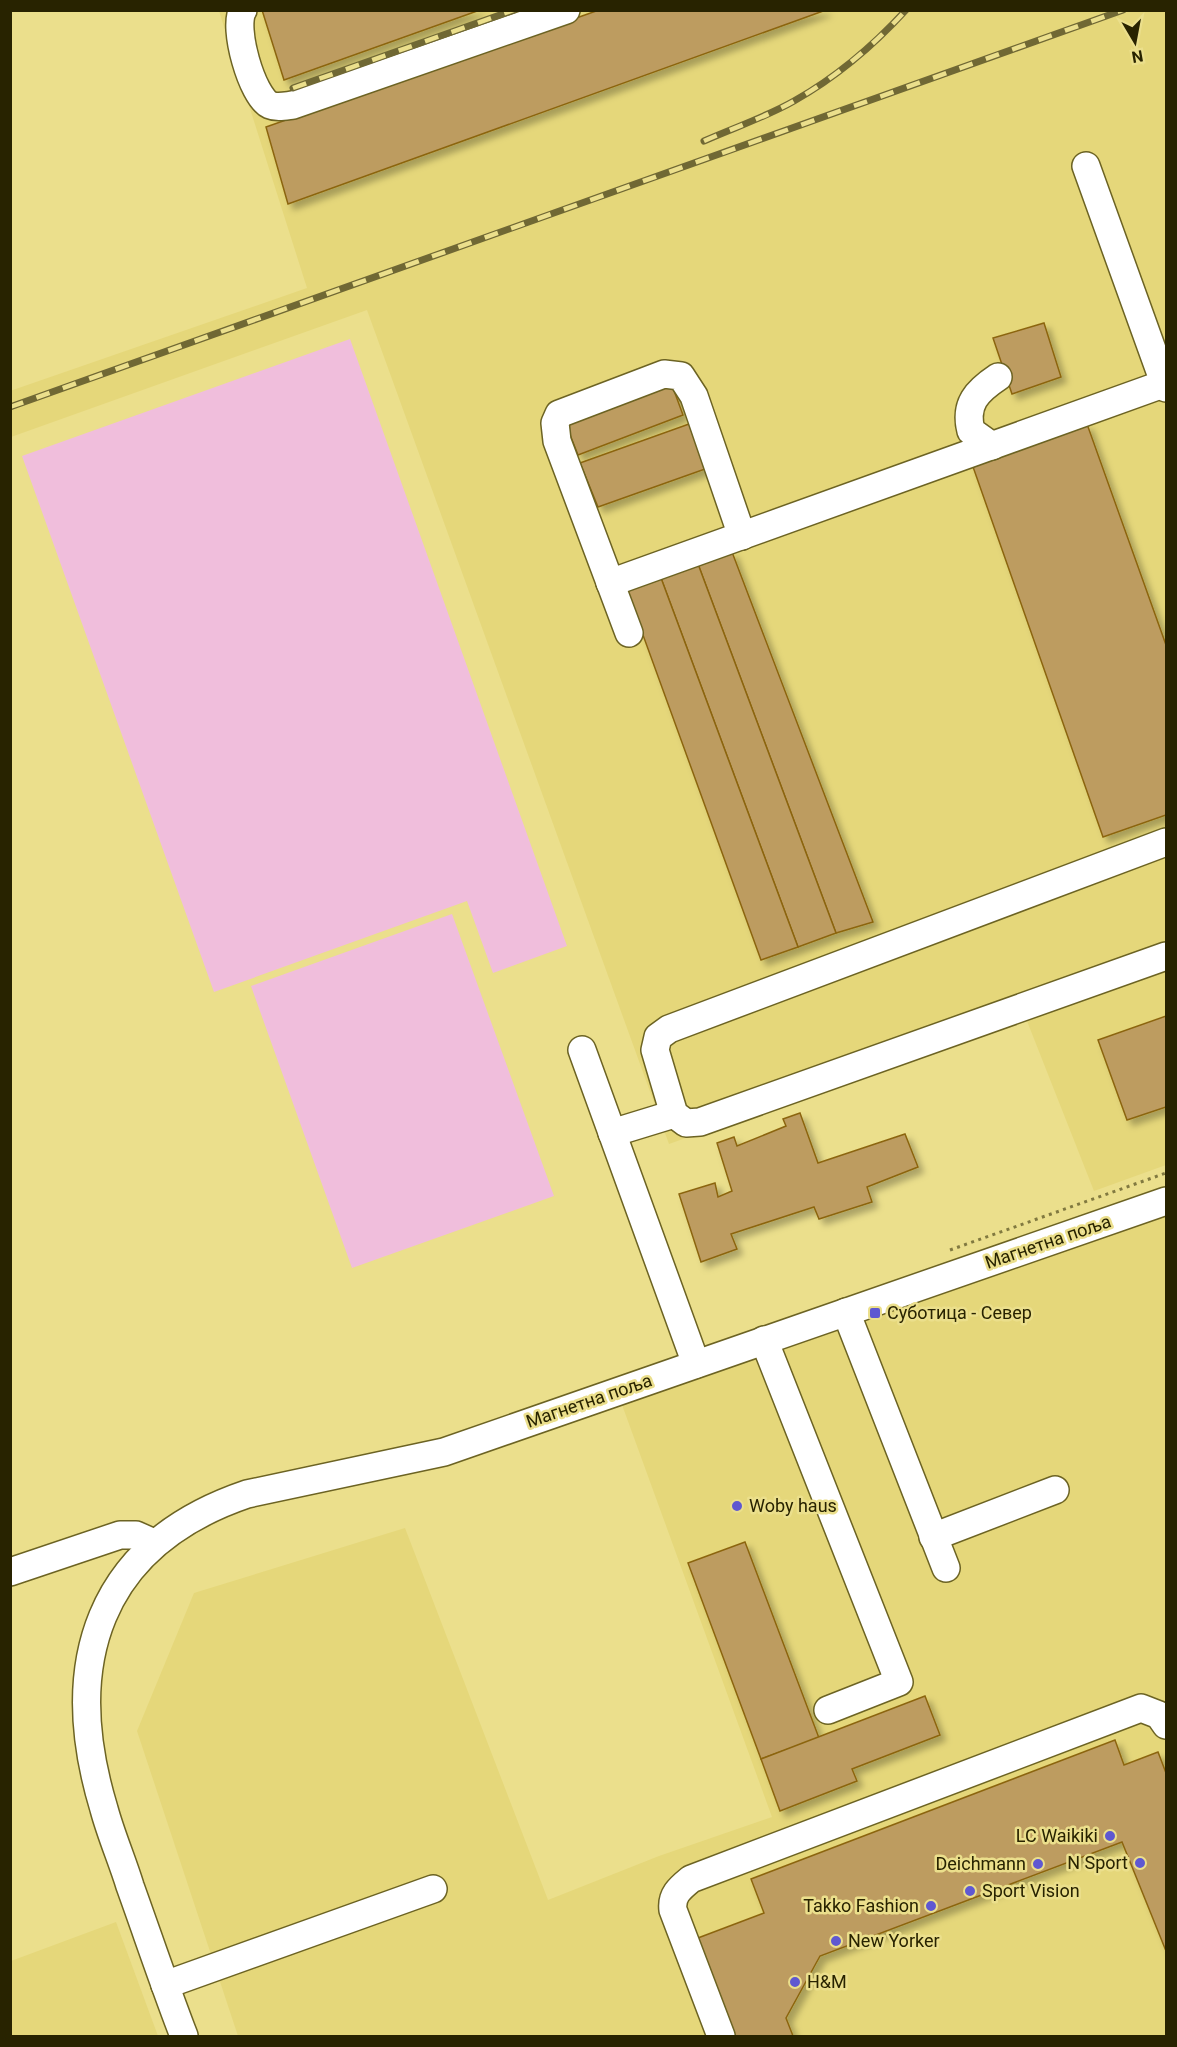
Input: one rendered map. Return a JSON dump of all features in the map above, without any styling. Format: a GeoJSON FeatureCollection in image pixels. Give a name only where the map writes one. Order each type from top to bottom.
{"type":"FeatureCollection","features":[{"type":"Feature","properties":{"kind":"street"},"geometry":{"type":"LineString","coordinates":[[243,10],[238,16],[238,27],[255,91],[270,105],[281,107],[293,105],[566,10]]}},
{"type":"Feature","properties":{"kind":"street"},"geometry":{"type":"LineString","coordinates":[[610,583],[1166,385],[1086,166]]}},
{"type":"Feature","properties":{"kind":"street"},"geometry":{"type":"LineString","coordinates":[[629,633],[557,441],[555,423],[563,412],[664,374],[681,376],[694,396],[742,536]]}},
{"type":"Feature","properties":{"kind":"street"},"geometry":{"type":"LineString","coordinates":[[992,446],[971,431],[968,415],[980,389],[998,377]]}},
{"type":"Feature","properties":{"kind":"street"},"geometry":{"type":"LineString","coordinates":[[1167,842],[663,1033],[655,1050],[674,1114],[686,1123],[700,1122],[1167,956]]}},
{"type":"Feature","properties":{"kind":"street"},"geometry":{"type":"LineString","coordinates":[[582,1050],[696,1364]]}},
{"type":"Feature","properties":{"kind":"street"},"geometry":{"type":"LineString","coordinates":[[612,1132],[674,1114]]}},
{"type":"Feature","properties":{"kind":"street","name":"Магнетна поља"},"geometry":{"type":"LineString","coordinates":[[184,2037],[103,1807],[92,1754],[86,1701],[90,1654],[104,1613],[122,1580],[154,1543],[181,1523],[220,1503],[247,1494],[444,1452],[1167,1201]]}},
{"type":"Feature","properties":{"kind":"street"},"geometry":{"type":"LineString","coordinates":[[846,1312],[946,1568]]}},
{"type":"Feature","properties":{"kind":"street"},"geometry":{"type":"LineString","coordinates":[[764,1340],[899,1682],[828,1710]]}},
{"type":"Feature","properties":{"kind":"street"},"geometry":{"type":"LineString","coordinates":[[933,1537],[1055,1490]]}},
{"type":"Feature","properties":{"kind":"street"},"geometry":{"type":"LineString","coordinates":[[10,1572],[120,1535],[136,1535],[154,1543]]}},
{"type":"Feature","properties":{"kind":"street"},"geometry":{"type":"LineString","coordinates":[[722,2037],[673,1910],[672,1902],[675,1894],[691,1879],[1141,1708],[1159,1715],[1167,1725]]}},
{"type":"Feature","properties":{"kind":"street"},"geometry":{"type":"LineString","coordinates":[[165,1986],[433,1889]]}},
{"type":"Feature","properties":{"kind":"path"},"geometry":{"type":"LineString","coordinates":[[950,1250],[1167,1173]]}},
{"type":"Feature","properties":{"kind":"shaded area"},"geometry":{"type":"Polygon","coordinates":[[[219,11],[1166,11],[1166,1165],[1094,1191],[1025,1016],[669,1144],[367,310],[11,437],[10,391],[307,288],[219,11]]]}},
{"type":"Feature","properties":{"kind":"shaded area"},"geometry":{"type":"Polygon","coordinates":[[[350,339],[567,946],[493,973],[467,901],[214,992],[22,456],[350,339]]]}},
{"type":"Feature","properties":{"kind":"shaded area"},"geometry":{"type":"Polygon","coordinates":[[[452,914],[554,1196],[352,1268],[251,986],[452,914]]]}},
{"type":"Feature","properties":{"kind":"shaded area"},"geometry":{"type":"Polygon","coordinates":[[[1166,1214],[1166,2036],[238,2036],[137,1731],[194,1593],[405,1528],[548,1900],[659,1856],[772,1817],[621,1402],[1166,1214]]]}},
{"type":"Feature","properties":{"kind":"shaded area"},"geometry":{"type":"Polygon","coordinates":[[[116,1922],[158,2036],[11,2036],[11,1961],[116,1922]]]}},
{"type":"Feature","properties":{"kind":"building"},"geometry":{"type":"Polygon","coordinates":[[[262,10],[480,10],[284,80],[262,10]]]}},
{"type":"Feature","properties":{"kind":"building"},"geometry":{"type":"Polygon","coordinates":[[[599,10],[826,10],[288,204],[266,127],[599,10]]]}},
{"type":"Feature","properties":{"kind":"building"},"geometry":{"type":"Polygon","coordinates":[[[1044,323],[1061,377],[1012,394],[993,338],[1044,323]]]}},
{"type":"Feature","properties":{"kind":"building"},"geometry":{"type":"Polygon","coordinates":[[[669,377],[683,415],[578,455],[563,417],[669,377]]]}},
{"type":"Feature","properties":{"kind":"building"},"geometry":{"type":"Polygon","coordinates":[[[689,424],[705,469],[598,507],[580,463],[689,424]]]}},
{"type":"Feature","properties":{"kind":"building"},"geometry":{"type":"Polygon","coordinates":[[[1087,424],[1166,645],[1166,815],[1103,837],[972,464],[1087,424]]]}},
{"type":"Feature","properties":{"kind":"building"},"geometry":{"type":"Polygon","coordinates":[[[732,552],[873,922],[836,933],[698,564],[732,552]]]}},
{"type":"Feature","properties":{"kind":"building"},"geometry":{"type":"Polygon","coordinates":[[[698,564],[836,933],[798,947],[661,578],[698,564]]]}},
{"type":"Feature","properties":{"kind":"building"},"geometry":{"type":"Polygon","coordinates":[[[661,578],[798,947],[761,960],[627,591],[661,578]]]}},
{"type":"Feature","properties":{"kind":"building"},"geometry":{"type":"Polygon","coordinates":[[[1166,1016],[1166,1107],[1127,1120],[1098,1040],[1166,1016]]]}},
{"type":"Feature","properties":{"kind":"building"},"geometry":{"type":"Polygon","coordinates":[[[800,1113],[818,1163],[905,1134],[918,1167],[867,1187],[872,1202],[819,1219],[814,1207],[731,1234],[737,1249],[701,1262],[679,1194],[715,1183],[718,1197],[732,1191],[717,1143],[734,1137],[737,1146],[786,1126],[783,1119],[800,1113]]]}},
{"type":"Feature","properties":{"kind":"building"},"geometry":{"type":"Polygon","coordinates":[[[745,1542],[819,1738],[761,1759],[688,1563],[745,1542]]]}},
{"type":"Feature","properties":{"kind":"building"},"geometry":{"type":"Polygon","coordinates":[[[925,1696],[940,1735],[852,1769],[857,1781],[780,1811],[761,1759],[925,1696]]]}},
{"type":"Feature","properties":{"kind":"building"},"geometry":{"type":"Polygon","coordinates":[[[1115,1740],[1124,1765],[1158,1752],[1166,1773],[1166,1951],[1122,1842],[820,1956],[786,2018],[793,2036],[727,2036],[690,1941],[764,1913],[751,1879],[1115,1740]]]}},
{"type":"Feature","properties":{"kind":"railway"},"geometry":{"type":"LineString","coordinates":[[293,88],[514,10]]}},
{"type":"Feature","properties":{"kind":"railway"},"geometry":{"type":"LineString","coordinates":[[704,141],[772,112],[809,92],[853,60],[906,10]]}},
{"type":"Feature","properties":{"kind":"railway"},"geometry":{"type":"LineString","coordinates":[[10,407],[1123,10]]}},
{"type":"Feature","properties":{"kind":"place","name":"Суботица - Север"},"geometry":{"type":"Point","coordinates":[875,1313]}},
{"type":"Feature","properties":{"kind":"place","name":"Woby haus"},"geometry":{"type":"Point","coordinates":[737,1506]}},
{"type":"Feature","properties":{"kind":"place","name":"LC Waikiki"},"geometry":{"type":"Point","coordinates":[1110,1836]}},
{"type":"Feature","properties":{"kind":"place","name":"N Sport"},"geometry":{"type":"Point","coordinates":[1140,1863]}},
{"type":"Feature","properties":{"kind":"place","name":"Deichmann"},"geometry":{"type":"Point","coordinates":[1038,1864]}},
{"type":"Feature","properties":{"kind":"place","name":"Sport Vision"},"geometry":{"type":"Point","coordinates":[970,1891]}},
{"type":"Feature","properties":{"kind":"place","name":"Takko Fashion"},"geometry":{"type":"Point","coordinates":[931,1906]}},
{"type":"Feature","properties":{"kind":"place","name":"New Yorker"},"geometry":{"type":"Point","coordinates":[836,1941]}},
{"type":"Feature","properties":{"kind":"place","name":"H&M"},"geometry":{"type":"Point","coordinates":[795,1982]}}]}
